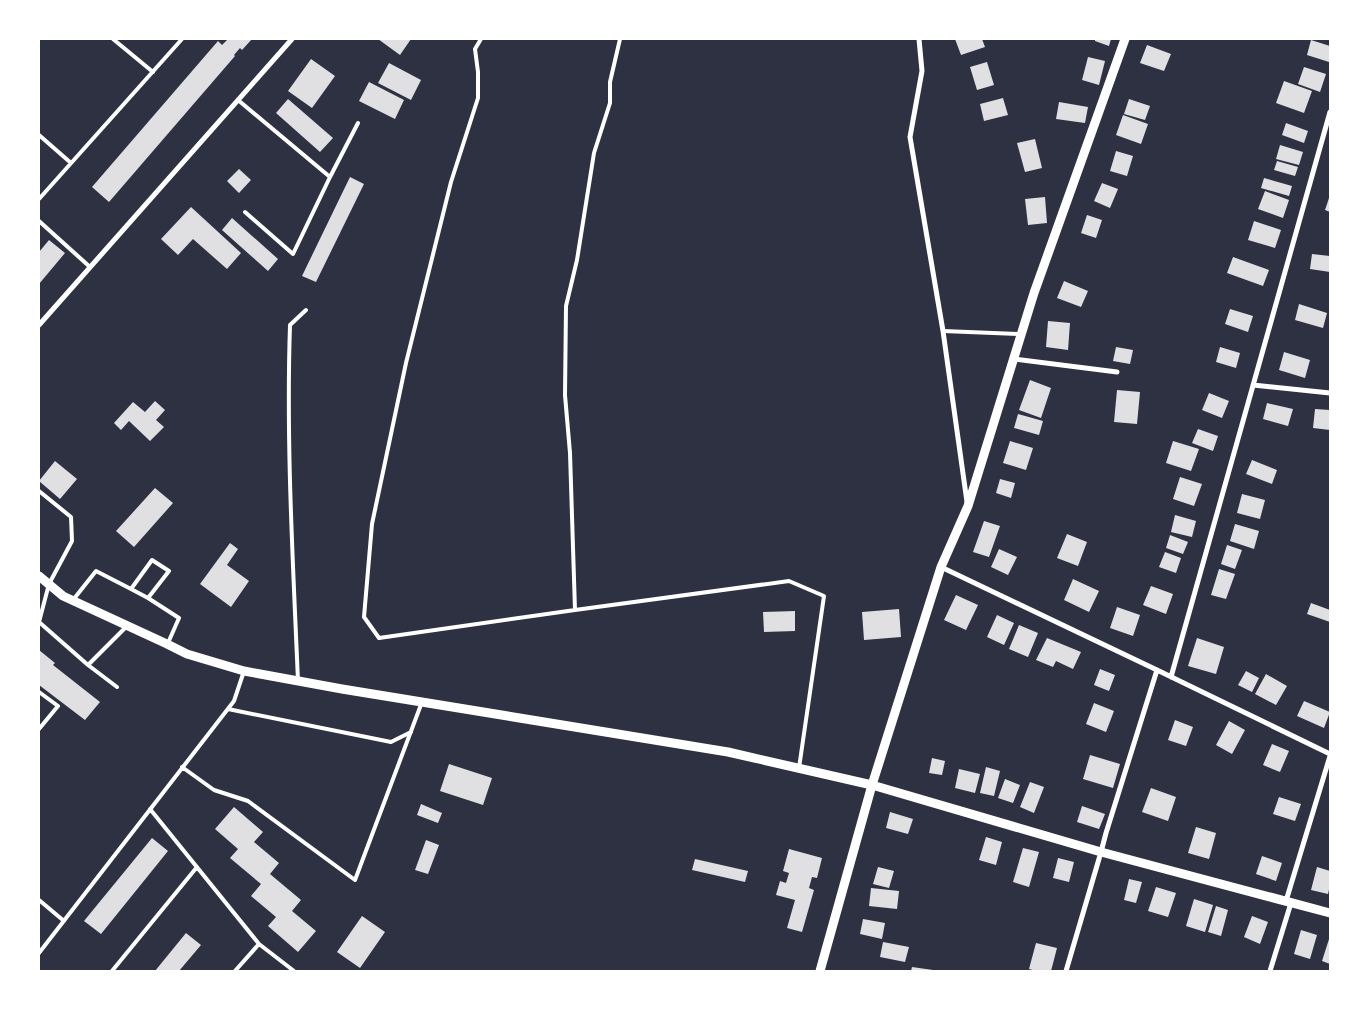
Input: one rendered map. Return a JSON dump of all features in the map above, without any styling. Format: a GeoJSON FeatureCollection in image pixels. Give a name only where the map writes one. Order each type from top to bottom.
{"type":"FeatureCollection","features":[{"type":"Feature","properties":{"kind":"street"},"geometry":{"type":"LineString","coordinates":[[39,324],[292,39]]}},
{"type":"Feature","properties":{"kind":"street"},"geometry":{"type":"LineString","coordinates":[[919,39],[922,71],[910,137],[943,331],[968,506]]}},
{"type":"Feature","properties":{"kind":"street"},"geometry":{"type":"LineString","coordinates":[[820,971],[872,785],[941,567],[968,506],[1034,293],[1124,39]]}},
{"type":"Feature","properties":{"kind":"street"},"geometry":{"type":"LineString","coordinates":[[1171,677],[1330,112]]}},
{"type":"Feature","properties":{"kind":"street"},"geometry":{"type":"LineString","coordinates":[[1014,359],[1117,372]]}},
{"type":"Feature","properties":{"kind":"street"},"geometry":{"type":"LineString","coordinates":[[1252,385],[1330,393]]}},
{"type":"Feature","properties":{"kind":"street"},"geometry":{"type":"LineString","coordinates":[[941,567],[1330,755],[1270,971]]}},
{"type":"Feature","properties":{"kind":"street"},"geometry":{"type":"LineString","coordinates":[[39,576],[63,596],[187,654],[244,671],[728,752],[872,785],[1101,852],[1330,913]]}},
{"type":"Feature","properties":{"kind":"street"},"geometry":{"type":"LineString","coordinates":[[1066,971],[1108,824],[1157,670]]}},
{"type":"Feature","properties":{"kind":"lane"},"geometry":{"type":"LineString","coordinates":[[113,39],[153,72]]}},
{"type":"Feature","properties":{"kind":"lane"},"geometry":{"type":"LineString","coordinates":[[39,199],[182,39]]}},
{"type":"Feature","properties":{"kind":"lane"},"geometry":{"type":"LineString","coordinates":[[481,39],[475,49],[478,72],[478,98],[452,182],[408,354],[372,524],[364,617],[378,638],[790,581],[824,596],[799,768]]}},
{"type":"Feature","properties":{"kind":"lane"},"geometry":{"type":"LineString","coordinates":[[574,610],[570,453],[565,395],[566,306],[577,260],[594,153],[610,103],[610,82],[620,39]]}},
{"type":"Feature","properties":{"kind":"lane"},"geometry":{"type":"LineString","coordinates":[[238,100],[330,177]]}},
{"type":"Feature","properties":{"kind":"lane"},"geometry":{"type":"LineString","coordinates":[[245,212],[293,254],[358,123]]}},
{"type":"Feature","properties":{"kind":"lane"},"geometry":{"type":"LineString","coordinates":[[39,135],[71,163]]}},
{"type":"Feature","properties":{"kind":"lane"},"geometry":{"type":"LineString","coordinates":[[39,221],[90,267]]}},
{"type":"Feature","properties":{"kind":"lane"},"geometry":{"type":"LineString","coordinates":[[298,681],[289,442],[289,370],[290,325],[306,310]]}},
{"type":"Feature","properties":{"kind":"lane"},"geometry":{"type":"LineString","coordinates":[[943,331],[1021,334]]}},
{"type":"Feature","properties":{"kind":"lane"},"geometry":{"type":"LineString","coordinates":[[39,491],[71,517],[72,541],[49,584],[39,622],[88,665],[117,687]]}},
{"type":"Feature","properties":{"kind":"lane"},"geometry":{"type":"LineString","coordinates":[[131,589],[152,560],[169,570],[148,598]]}},
{"type":"Feature","properties":{"kind":"lane"},"geometry":{"type":"LineString","coordinates":[[73,600],[96,570],[148,598],[179,618],[167,644]]}},
{"type":"Feature","properties":{"kind":"lane"},"geometry":{"type":"LineString","coordinates":[[88,665],[127,626]]}},
{"type":"Feature","properties":{"kind":"lane"},"geometry":{"type":"LineString","coordinates":[[39,953],[234,701],[244,671]]}},
{"type":"Feature","properties":{"kind":"lane"},"geometry":{"type":"LineString","coordinates":[[39,692],[58,706],[39,729]]}},
{"type":"Feature","properties":{"kind":"lane"},"geometry":{"type":"LineString","coordinates":[[182,767],[214,790],[248,802],[355,880],[422,702]]}},
{"type":"Feature","properties":{"kind":"lane"},"geometry":{"type":"LineString","coordinates":[[228,709],[391,742],[411,732]]}},
{"type":"Feature","properties":{"kind":"lane"},"geometry":{"type":"LineString","coordinates":[[150,809],[259,944],[294,971]]}},
{"type":"Feature","properties":{"kind":"lane"},"geometry":{"type":"LineString","coordinates":[[112,971],[197,867]]}},
{"type":"Feature","properties":{"kind":"lane"},"geometry":{"type":"LineString","coordinates":[[39,900],[64,921]]}},
{"type":"Feature","properties":{"kind":"lane"},"geometry":{"type":"LineString","coordinates":[[235,971],[259,944]]}},
{"type":"Feature","properties":{"kind":"building"},"geometry":{"type":"Polygon","coordinates":[[[228,39],[252,39],[242,50],[240,48],[109,202],[92,187],[218,41],[222,45],[228,39]]]}},
{"type":"Feature","properties":{"kind":"building"},"geometry":{"type":"Polygon","coordinates":[[[378,39],[411,39],[400,55],[378,39]]]}},
{"type":"Feature","properties":{"kind":"building"},"geometry":{"type":"Polygon","coordinates":[[[955,39],[982,39],[985,47],[961,55],[955,39]]]}},
{"type":"Feature","properties":{"kind":"building"},"geometry":{"type":"Polygon","coordinates":[[[1095,39],[1111,39],[1109,46],[1095,41],[1095,39]]]}},
{"type":"Feature","properties":{"kind":"building"},"geometry":{"type":"Polygon","coordinates":[[[1311,40],[1330,46],[1329,62],[1307,55],[1311,40]]]}},
{"type":"Feature","properties":{"kind":"building"},"geometry":{"type":"Polygon","coordinates":[[[1147,45],[1171,54],[1164,71],[1140,63],[1147,45]]]}},
{"type":"Feature","properties":{"kind":"building"},"geometry":{"type":"Polygon","coordinates":[[[1088,57],[1105,61],[1099,85],[1082,80],[1088,57]]]}},
{"type":"Feature","properties":{"kind":"building"},"geometry":{"type":"Polygon","coordinates":[[[311,59],[335,76],[312,108],[288,91],[311,59]]]}},
{"type":"Feature","properties":{"kind":"building"},"geometry":{"type":"Polygon","coordinates":[[[987,62],[994,85],[977,90],[970,67],[987,62]]]}},
{"type":"Feature","properties":{"kind":"building"},"geometry":{"type":"Polygon","coordinates":[[[389,63],[421,80],[411,100],[378,83],[389,63]]]}},
{"type":"Feature","properties":{"kind":"building"},"geometry":{"type":"Polygon","coordinates":[[[1304,67],[1326,74],[1320,92],[1298,84],[1304,67]]]}},
{"type":"Feature","properties":{"kind":"building"},"geometry":{"type":"Polygon","coordinates":[[[1284,81],[1312,91],[1304,113],[1276,103],[1284,81]]]}},
{"type":"Feature","properties":{"kind":"building"},"geometry":{"type":"Polygon","coordinates":[[[369,82],[404,100],[395,119],[359,101],[369,82]]]}},
{"type":"Feature","properties":{"kind":"building"},"geometry":{"type":"Polygon","coordinates":[[[1003,98],[1008,115],[984,121],[980,104],[1003,98]]]}},
{"type":"Feature","properties":{"kind":"building"},"geometry":{"type":"Polygon","coordinates":[[[288,99],[333,138],[320,152],[276,113],[288,99]]]}},
{"type":"Feature","properties":{"kind":"building"},"geometry":{"type":"Polygon","coordinates":[[[1129,99],[1150,106],[1145,120],[1124,114],[1129,99]]]}},
{"type":"Feature","properties":{"kind":"building"},"geometry":{"type":"Polygon","coordinates":[[[1059,102],[1088,107],[1085,123],[1056,119],[1059,102]]]}},
{"type":"Feature","properties":{"kind":"building"},"geometry":{"type":"Polygon","coordinates":[[[1123,115],[1148,124],[1141,144],[1116,135],[1123,115]]]}},
{"type":"Feature","properties":{"kind":"building"},"geometry":{"type":"Polygon","coordinates":[[[1286,123],[1308,131],[1304,143],[1282,135],[1286,123]]]}},
{"type":"Feature","properties":{"kind":"building"},"geometry":{"type":"Polygon","coordinates":[[[1035,139],[1042,168],[1025,172],[1017,143],[1035,139]]]}},
{"type":"Feature","properties":{"kind":"building"},"geometry":{"type":"Polygon","coordinates":[[[1280,145],[1303,152],[1299,165],[1276,159],[1280,145]]]}},
{"type":"Feature","properties":{"kind":"building"},"geometry":{"type":"Polygon","coordinates":[[[1116,151],[1133,156],[1127,176],[1110,171],[1116,151]]]}},
{"type":"Feature","properties":{"kind":"building"},"geometry":{"type":"Polygon","coordinates":[[[1277,161],[1298,167],[1295,176],[1274,170],[1277,161]]]}},
{"type":"Feature","properties":{"kind":"building"},"geometry":{"type":"Polygon","coordinates":[[[239,169],[251,180],[239,193],[227,181],[239,169]]]}},
{"type":"Feature","properties":{"kind":"building"},"geometry":{"type":"Polygon","coordinates":[[[350,177],[364,184],[316,282],[302,276],[350,177]]]}},
{"type":"Feature","properties":{"kind":"building"},"geometry":{"type":"Polygon","coordinates":[[[1264,178],[1292,186],[1289,196],[1261,188],[1264,178]]]}},
{"type":"Feature","properties":{"kind":"building"},"geometry":{"type":"Polygon","coordinates":[[[1102,183],[1118,189],[1110,208],[1094,201],[1102,183]]]}},
{"type":"Feature","properties":{"kind":"building"},"geometry":{"type":"Polygon","coordinates":[[[1265,191],[1289,200],[1283,218],[1258,209],[1265,191]]]}},
{"type":"Feature","properties":{"kind":"building"},"geometry":{"type":"Polygon","coordinates":[[[1330,195],[1330,212],[1325,210],[1330,195]]]}},
{"type":"Feature","properties":{"kind":"building"},"geometry":{"type":"Polygon","coordinates":[[[1045,197],[1047,223],[1028,225],[1025,199],[1045,197]]]}},
{"type":"Feature","properties":{"kind":"building"},"geometry":{"type":"Polygon","coordinates":[[[191,207],[241,253],[227,269],[193,239],[178,255],[161,239],[191,207]]]}},
{"type":"Feature","properties":{"kind":"building"},"geometry":{"type":"Polygon","coordinates":[[[1087,215],[1102,220],[1096,238],[1081,233],[1087,215]]]}},
{"type":"Feature","properties":{"kind":"building"},"geometry":{"type":"Polygon","coordinates":[[[232,218],[278,259],[268,271],[222,230],[232,218]]]}},
{"type":"Feature","properties":{"kind":"building"},"geometry":{"type":"Polygon","coordinates":[[[1254,221],[1281,230],[1275,248],[1248,240],[1254,221]]]}},
{"type":"Feature","properties":{"kind":"building"},"geometry":{"type":"Polygon","coordinates":[[[49,240],[65,253],[39,284],[39,252],[49,240]]]}},
{"type":"Feature","properties":{"kind":"building"},"geometry":{"type":"Polygon","coordinates":[[[1312,254],[1330,256],[1330,272],[1310,269],[1312,254]]]}},
{"type":"Feature","properties":{"kind":"building"},"geometry":{"type":"Polygon","coordinates":[[[1233,257],[1269,270],[1263,286],[1227,273],[1233,257]]]}},
{"type":"Feature","properties":{"kind":"building"},"geometry":{"type":"Polygon","coordinates":[[[1064,281],[1088,291],[1081,307],[1057,298],[1064,281]]]}},
{"type":"Feature","properties":{"kind":"building"},"geometry":{"type":"Polygon","coordinates":[[[1299,304],[1327,313],[1323,328],[1295,320],[1299,304]]]}},
{"type":"Feature","properties":{"kind":"building"},"geometry":{"type":"Polygon","coordinates":[[[1230,309],[1253,316],[1248,332],[1225,324],[1230,309]]]}},
{"type":"Feature","properties":{"kind":"building"},"geometry":{"type":"Polygon","coordinates":[[[1048,321],[1070,323],[1068,350],[1046,347],[1048,321]]]}},
{"type":"Feature","properties":{"kind":"building"},"geometry":{"type":"Polygon","coordinates":[[[1116,347],[1133,350],[1130,364],[1113,361],[1116,347]]]}},
{"type":"Feature","properties":{"kind":"building"},"geometry":{"type":"Polygon","coordinates":[[[1220,347],[1240,353],[1236,368],[1216,362],[1220,347]]]}},
{"type":"Feature","properties":{"kind":"building"},"geometry":{"type":"Polygon","coordinates":[[[1284,352],[1310,360],[1305,378],[1279,370],[1284,352]]]}},
{"type":"Feature","properties":{"kind":"building"},"geometry":{"type":"Polygon","coordinates":[[[1030,380],[1051,388],[1041,418],[1019,410],[1030,380]]]}},
{"type":"Feature","properties":{"kind":"building"},"geometry":{"type":"Polygon","coordinates":[[[1117,390],[1140,392],[1137,424],[1114,422],[1117,390]]]}},
{"type":"Feature","properties":{"kind":"building"},"geometry":{"type":"Polygon","coordinates":[[[1209,393],[1229,401],[1222,418],[1202,410],[1209,393]]]}},
{"type":"Feature","properties":{"kind":"building"},"geometry":{"type":"Polygon","coordinates":[[[155,401],[165,410],[156,420],[164,427],[150,441],[129,421],[121,430],[114,423],[133,402],[145,412],[155,401]]]}},
{"type":"Feature","properties":{"kind":"building"},"geometry":{"type":"Polygon","coordinates":[[[1267,403],[1293,409],[1288,426],[1263,419],[1267,403]]]}},
{"type":"Feature","properties":{"kind":"building"},"geometry":{"type":"Polygon","coordinates":[[[1315,409],[1330,410],[1330,430],[1313,428],[1315,409]]]}},
{"type":"Feature","properties":{"kind":"building"},"geometry":{"type":"Polygon","coordinates":[[[1018,414],[1043,421],[1039,435],[1014,428],[1018,414]]]}},
{"type":"Feature","properties":{"kind":"building"},"geometry":{"type":"Polygon","coordinates":[[[1198,429],[1218,436],[1213,451],[1192,443],[1198,429]]]}},
{"type":"Feature","properties":{"kind":"building"},"geometry":{"type":"Polygon","coordinates":[[[1010,441],[1033,448],[1026,470],[1003,463],[1010,441]]]}},
{"type":"Feature","properties":{"kind":"building"},"geometry":{"type":"Polygon","coordinates":[[[1173,441],[1199,449],[1191,471],[1166,463],[1173,441]]]}},
{"type":"Feature","properties":{"kind":"building"},"geometry":{"type":"Polygon","coordinates":[[[1252,460],[1277,470],[1272,484],[1246,474],[1252,460]]]}},
{"type":"Feature","properties":{"kind":"building"},"geometry":{"type":"Polygon","coordinates":[[[55,461],[77,479],[60,499],[39,481],[55,461]]]}},
{"type":"Feature","properties":{"kind":"building"},"geometry":{"type":"Polygon","coordinates":[[[1180,477],[1202,484],[1194,506],[1173,499],[1180,477]]]}},
{"type":"Feature","properties":{"kind":"building"},"geometry":{"type":"Polygon","coordinates":[[[1000,479],[1015,483],[1011,498],[996,493],[1000,479]]]}},
{"type":"Feature","properties":{"kind":"building"},"geometry":{"type":"Polygon","coordinates":[[[155,488],[173,503],[134,547],[116,531],[155,488]]]}},
{"type":"Feature","properties":{"kind":"building"},"geometry":{"type":"Polygon","coordinates":[[[1242,494],[1265,500],[1260,519],[1237,513],[1242,494]]]}},
{"type":"Feature","properties":{"kind":"building"},"geometry":{"type":"Polygon","coordinates":[[[1175,515],[1196,521],[1192,537],[1171,532],[1175,515]]]}},
{"type":"Feature","properties":{"kind":"building"},"geometry":{"type":"Polygon","coordinates":[[[984,521],[1000,526],[989,557],[973,552],[984,521]]]}},
{"type":"Feature","properties":{"kind":"building"},"geometry":{"type":"Polygon","coordinates":[[[1235,524],[1259,531],[1254,549],[1230,541],[1235,524]]]}},
{"type":"Feature","properties":{"kind":"building"},"geometry":{"type":"Polygon","coordinates":[[[1067,534],[1087,542],[1078,566],[1057,558],[1067,534]]]}},
{"type":"Feature","properties":{"kind":"building"},"geometry":{"type":"Polygon","coordinates":[[[1170,535],[1188,542],[1183,554],[1166,548],[1170,535]]]}},
{"type":"Feature","properties":{"kind":"building"},"geometry":{"type":"Polygon","coordinates":[[[230,543],[238,549],[227,565],[249,581],[231,607],[200,584],[230,543]]]}},
{"type":"Feature","properties":{"kind":"building"},"geometry":{"type":"Polygon","coordinates":[[[1227,545],[1242,550],[1235,569],[1221,564],[1227,545]]]}},
{"type":"Feature","properties":{"kind":"building"},"geometry":{"type":"Polygon","coordinates":[[[999,549],[1017,557],[1008,575],[991,567],[999,549]]]}},
{"type":"Feature","properties":{"kind":"building"},"geometry":{"type":"Polygon","coordinates":[[[1165,552],[1181,558],[1176,573],[1159,567],[1165,552]]]}},
{"type":"Feature","properties":{"kind":"building"},"geometry":{"type":"Polygon","coordinates":[[[1219,569],[1235,574],[1226,599],[1211,595],[1219,569]]]}},
{"type":"Feature","properties":{"kind":"building"},"geometry":{"type":"Polygon","coordinates":[[[1073,579],[1099,591],[1089,612],[1064,600],[1073,579]]]}},
{"type":"Feature","properties":{"kind":"building"},"geometry":{"type":"Polygon","coordinates":[[[1151,586],[1173,594],[1166,614],[1143,605],[1151,586]]]}},
{"type":"Feature","properties":{"kind":"building"},"geometry":{"type":"Polygon","coordinates":[[[956,595],[978,605],[966,630],[944,620],[956,595]]]}},
{"type":"Feature","properties":{"kind":"building"},"geometry":{"type":"Polygon","coordinates":[[[1311,603],[1330,610],[1330,622],[1307,614],[1311,603]]]}},
{"type":"Feature","properties":{"kind":"building"},"geometry":{"type":"Polygon","coordinates":[[[1117,607],[1140,615],[1133,636],[1110,628],[1117,607]]]}},
{"type":"Feature","properties":{"kind":"building"},"geometry":{"type":"Polygon","coordinates":[[[899,609],[901,637],[864,640],[862,612],[899,609]]]}},
{"type":"Feature","properties":{"kind":"building"},"geometry":{"type":"Polygon","coordinates":[[[795,611],[795,631],[764,632],[763,612],[795,611]]]}},
{"type":"Feature","properties":{"kind":"building"},"geometry":{"type":"Polygon","coordinates":[[[997,615],[1014,623],[1004,645],[987,637],[997,615]]]}},
{"type":"Feature","properties":{"kind":"building"},"geometry":{"type":"Polygon","coordinates":[[[1019,625],[1038,633],[1028,657],[1009,649],[1019,625]]]}},
{"type":"Feature","properties":{"kind":"building"},"geometry":{"type":"Polygon","coordinates":[[[1047,638],[1081,652],[1073,669],[1056,661],[1053,667],[1036,660],[1047,638]]]}},
{"type":"Feature","properties":{"kind":"building"},"geometry":{"type":"Polygon","coordinates":[[[1197,638],[1224,647],[1216,674],[1188,666],[1197,638]]]}},
{"type":"Feature","properties":{"kind":"building"},"geometry":{"type":"Polygon","coordinates":[[[39,650],[55,663],[53,665],[100,702],[85,720],[39,685],[39,650]]]}},
{"type":"Feature","properties":{"kind":"building"},"geometry":{"type":"Polygon","coordinates":[[[1100,669],[1115,675],[1109,691],[1094,685],[1100,669]]]}},
{"type":"Feature","properties":{"kind":"building"},"geometry":{"type":"Polygon","coordinates":[[[1246,671],[1259,678],[1252,692],[1238,685],[1246,671]]]}},
{"type":"Feature","properties":{"kind":"building"},"geometry":{"type":"Polygon","coordinates":[[[1266,674],[1287,686],[1276,705],[1255,694],[1266,674]]]}},
{"type":"Feature","properties":{"kind":"building"},"geometry":{"type":"Polygon","coordinates":[[[1304,701],[1330,712],[1324,728],[1297,716],[1304,701]]]}},
{"type":"Feature","properties":{"kind":"building"},"geometry":{"type":"Polygon","coordinates":[[[1094,703],[1114,711],[1106,732],[1086,724],[1094,703]]]}},
{"type":"Feature","properties":{"kind":"building"},"geometry":{"type":"Polygon","coordinates":[[[1175,720],[1193,727],[1186,746],[1168,740],[1175,720]]]}},
{"type":"Feature","properties":{"kind":"building"},"geometry":{"type":"Polygon","coordinates":[[[1229,721],[1245,730],[1232,754],[1216,745],[1229,721]]]}},
{"type":"Feature","properties":{"kind":"building"},"geometry":{"type":"Polygon","coordinates":[[[1272,744],[1289,751],[1280,772],[1263,765],[1272,744]]]}},
{"type":"Feature","properties":{"kind":"building"},"geometry":{"type":"Polygon","coordinates":[[[1090,755],[1120,764],[1113,788],[1083,779],[1090,755]]]}},
{"type":"Feature","properties":{"kind":"building"},"geometry":{"type":"Polygon","coordinates":[[[932,758],[945,761],[942,775],[929,773],[932,758]]]}},
{"type":"Feature","properties":{"kind":"building"},"geometry":{"type":"Polygon","coordinates":[[[449,764],[492,778],[483,805],[440,791],[449,764]]]}},
{"type":"Feature","properties":{"kind":"building"},"geometry":{"type":"Polygon","coordinates":[[[986,767],[1000,771],[994,796],[980,793],[986,767]]]}},
{"type":"Feature","properties":{"kind":"building"},"geometry":{"type":"Polygon","coordinates":[[[959,769],[980,774],[975,793],[955,788],[959,769]]]}},
{"type":"Feature","properties":{"kind":"building"},"geometry":{"type":"Polygon","coordinates":[[[1005,779],[1020,785],[1013,803],[998,798],[1005,779]]]}},
{"type":"Feature","properties":{"kind":"building"},"geometry":{"type":"Polygon","coordinates":[[[1030,782],[1044,787],[1034,813],[1020,807],[1030,782]]]}},
{"type":"Feature","properties":{"kind":"building"},"geometry":{"type":"Polygon","coordinates":[[[1151,788],[1176,797],[1168,821],[1142,812],[1151,788]]]}},
{"type":"Feature","properties":{"kind":"building"},"geometry":{"type":"Polygon","coordinates":[[[1279,797],[1301,804],[1295,821],[1273,814],[1279,797]]]}},
{"type":"Feature","properties":{"kind":"building"},"geometry":{"type":"Polygon","coordinates":[[[421,804],[442,813],[438,823],[417,815],[421,804]]]}},
{"type":"Feature","properties":{"kind":"building"},"geometry":{"type":"Polygon","coordinates":[[[1082,806],[1105,814],[1099,829],[1077,822],[1082,806]]]}},
{"type":"Feature","properties":{"kind":"building"},"geometry":{"type":"Polygon","coordinates":[[[234,807],[263,832],[254,842],[279,863],[270,874],[301,900],[292,911],[316,931],[298,952],[268,926],[276,917],[251,896],[261,884],[230,858],[238,849],[215,829],[234,807]]]}},
{"type":"Feature","properties":{"kind":"building"},"geometry":{"type":"Polygon","coordinates":[[[890,812],[913,819],[908,834],[886,828],[890,812]]]}},
{"type":"Feature","properties":{"kind":"building"},"geometry":{"type":"Polygon","coordinates":[[[1196,827],[1216,833],[1209,859],[1188,853],[1196,827]]]}},
{"type":"Feature","properties":{"kind":"building"},"geometry":{"type":"Polygon","coordinates":[[[986,837],[1002,842],[996,865],[979,860],[986,837]]]}},
{"type":"Feature","properties":{"kind":"building"},"geometry":{"type":"Polygon","coordinates":[[[152,838],[168,851],[101,934],[84,921],[152,838]]]}},
{"type":"Feature","properties":{"kind":"building"},"geometry":{"type":"Polygon","coordinates":[[[426,840],[439,845],[428,874],[415,870],[426,840]]]}},
{"type":"Feature","properties":{"kind":"building"},"geometry":{"type":"Polygon","coordinates":[[[1023,848],[1039,852],[1029,887],[1013,882],[1023,848]]]}},
{"type":"Feature","properties":{"kind":"building"},"geometry":{"type":"Polygon","coordinates":[[[789,849],[822,858],[817,878],[812,877],[809,888],[814,890],[802,932],[787,928],[795,900],[776,895],[780,881],[786,883],[789,873],[783,871],[789,849]]]}},
{"type":"Feature","properties":{"kind":"building"},"geometry":{"type":"Polygon","coordinates":[[[1262,856],[1282,863],[1276,881],[1256,874],[1262,856]]]}},
{"type":"Feature","properties":{"kind":"building"},"geometry":{"type":"Polygon","coordinates":[[[1058,858],[1074,862],[1069,882],[1053,878],[1058,858]]]}},
{"type":"Feature","properties":{"kind":"building"},"geometry":{"type":"Polygon","coordinates":[[[695,859],[748,871],[745,882],[692,870],[695,859]]]}},
{"type":"Feature","properties":{"kind":"building"},"geometry":{"type":"Polygon","coordinates":[[[878,867],[894,871],[889,888],[873,884],[878,867]]]}},
{"type":"Feature","properties":{"kind":"building"},"geometry":{"type":"Polygon","coordinates":[[[1317,867],[1330,871],[1328,894],[1311,890],[1317,867]]]}},
{"type":"Feature","properties":{"kind":"building"},"geometry":{"type":"Polygon","coordinates":[[[1129,879],[1142,882],[1136,903],[1124,900],[1129,879]]]}},
{"type":"Feature","properties":{"kind":"building"},"geometry":{"type":"Polygon","coordinates":[[[1156,887],[1176,893],[1168,917],[1148,911],[1156,887]]]}},
{"type":"Feature","properties":{"kind":"building"},"geometry":{"type":"Polygon","coordinates":[[[871,888],[899,891],[897,909],[869,906],[871,888]]]}},
{"type":"Feature","properties":{"kind":"building"},"geometry":{"type":"Polygon","coordinates":[[[1194,899],[1213,905],[1205,932],[1186,926],[1194,899]]]}},
{"type":"Feature","properties":{"kind":"building"},"geometry":{"type":"Polygon","coordinates":[[[1216,906],[1228,910],[1221,936],[1208,932],[1216,906]]]}},
{"type":"Feature","properties":{"kind":"building"},"geometry":{"type":"Polygon","coordinates":[[[362,916],[385,932],[360,968],[337,952],[362,916]]]}},
{"type":"Feature","properties":{"kind":"building"},"geometry":{"type":"Polygon","coordinates":[[[1252,916],[1268,922],[1260,944],[1244,937],[1252,916]]]}},
{"type":"Feature","properties":{"kind":"building"},"geometry":{"type":"Polygon","coordinates":[[[863,919],[885,923],[882,939],[860,934],[863,919]]]}},
{"type":"Feature","properties":{"kind":"building"},"geometry":{"type":"Polygon","coordinates":[[[1301,930],[1317,935],[1310,959],[1294,954],[1301,930]]]}},
{"type":"Feature","properties":{"kind":"building"},"geometry":{"type":"Polygon","coordinates":[[[186,933],[201,945],[179,971],[155,971],[186,933]]]}},
{"type":"Feature","properties":{"kind":"building"},"geometry":{"type":"Polygon","coordinates":[[[1330,936],[1330,964],[1322,961],[1330,936]]]}},
{"type":"Feature","properties":{"kind":"building"},"geometry":{"type":"Polygon","coordinates":[[[883,942],[909,947],[905,962],[880,957],[883,942]]]}},
{"type":"Feature","properties":{"kind":"building"},"geometry":{"type":"Polygon","coordinates":[[[1036,943],[1057,948],[1051,971],[1029,969],[1036,943]]]}},
{"type":"Feature","properties":{"kind":"building"},"geometry":{"type":"Polygon","coordinates":[[[912,967],[933,970],[933,971],[911,971],[912,967]]]}}]}
